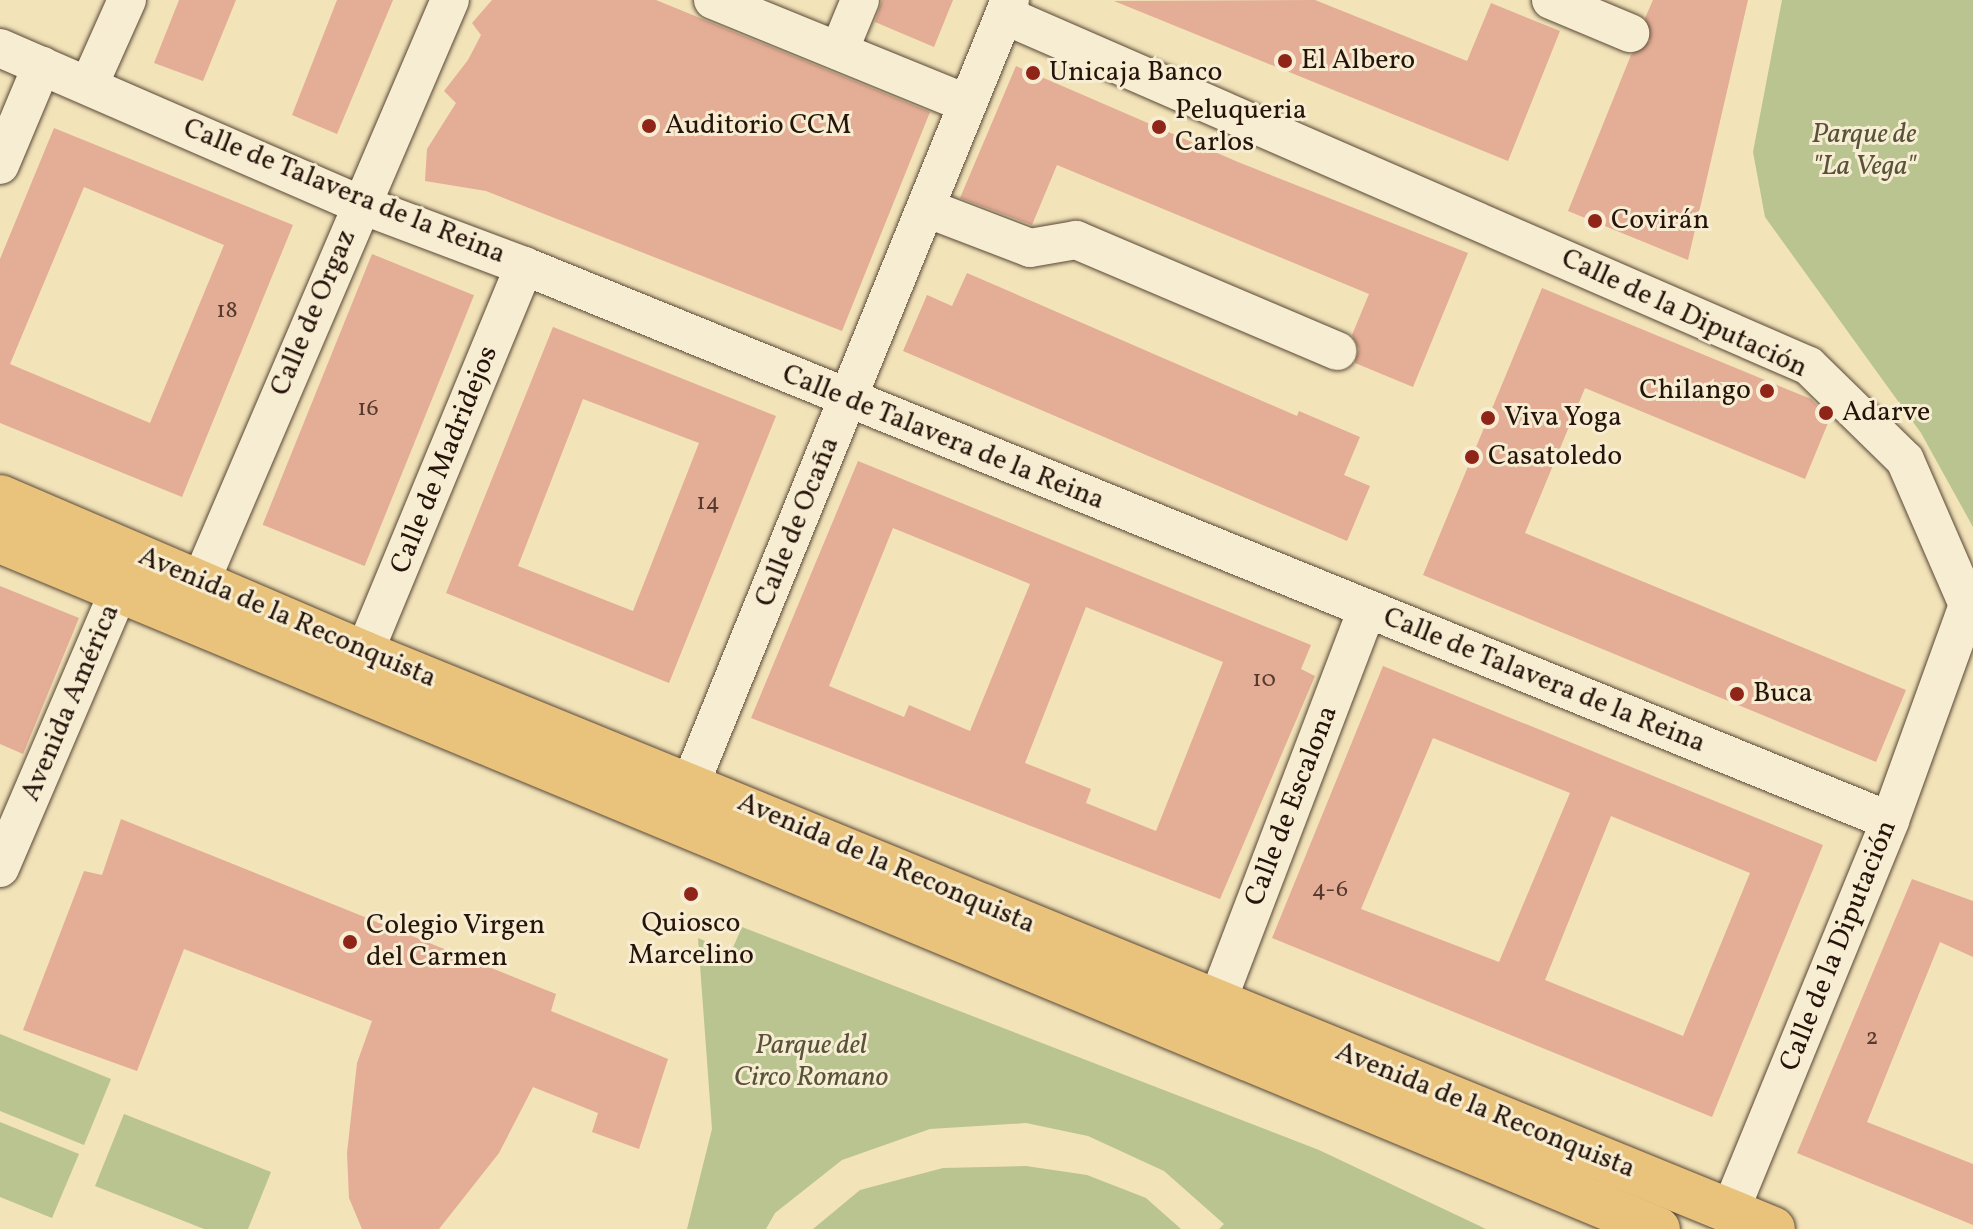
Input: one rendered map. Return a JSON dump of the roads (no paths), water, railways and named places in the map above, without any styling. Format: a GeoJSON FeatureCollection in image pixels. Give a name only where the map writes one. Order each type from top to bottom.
{"type":"FeatureCollection","features":[{"type":"Feature","properties":{"kind":"main road","name":"Avenida de la Reconquista"},"geometry":{"type":"LineString","coordinates":[[0,497],[364,653],[684,802],[1658,1229]]}},
{"type":"Feature","properties":{"kind":"main road","name":"Avenida de la Reconquista"},"geometry":{"type":"LineString","coordinates":[[0,541],[118,593],[1217,1002],[1773,1229]]}},
{"type":"Feature","properties":{"kind":"street"},"geometry":{"type":"LineString","coordinates":[[89,85],[127,0]]}},
{"type":"Feature","properties":{"kind":"street","name":"Calle de Orgaz"},"geometry":{"type":"LineString","coordinates":[[188,578],[450,0]]}},
{"type":"Feature","properties":{"kind":"street"},"geometry":{"type":"LineString","coordinates":[[839,51],[860,0]]}},
{"type":"Feature","properties":{"kind":"street"},"geometry":{"type":"LineString","coordinates":[[1551,0],[1630,33]]}},
{"type":"Feature","properties":{"kind":"street"},"geometry":{"type":"LineString","coordinates":[[719,1],[968,104]]}},
{"type":"Feature","properties":{"kind":"street","name":"Calle de Ocaña"},"geometry":{"type":"LineString","coordinates":[[684,802],[1007,7]]}},
{"type":"Feature","properties":{"kind":"street","name":"Calle de la Diputación"},"geometry":{"type":"LineString","coordinates":[[1007,7],[1809,366],[1905,460],[1968,605],[1890,821],[1730,1211]]}},
{"type":"Feature","properties":{"kind":"street","name":"Calle de Talavera de la Reina"},"geometry":{"type":"LineString","coordinates":[[0,48],[359,204],[524,266],[848,401],[1890,821]]}},
{"type":"Feature","properties":{"kind":"street"},"geometry":{"type":"LineString","coordinates":[[0,165],[42,65]]}},
{"type":"Feature","properties":{"kind":"street"},"geometry":{"type":"LineString","coordinates":[[926,208],[1030,248],[1076,240],[1337,351]]}},
{"type":"Feature","properties":{"kind":"street","name":"Calle de Madridejos"},"geometry":{"type":"LineString","coordinates":[[364,653],[524,266]]}},
{"type":"Feature","properties":{"kind":"street","name":"Avenida América"},"geometry":{"type":"LineString","coordinates":[[0,868],[13,807],[118,593],[188,578]]}},
{"type":"Feature","properties":{"kind":"street","name":"Calle de Escalona"},"geometry":{"type":"LineString","coordinates":[[1217,1002],[1367,609]]}},
{"type":"Feature","properties":{"kind":"place","name":"El Albero"},"geometry":{"type":"Point","coordinates":[1285,61]}},
{"type":"Feature","properties":{"kind":"place","name":"Unicaja Banco"},"geometry":{"type":"Point","coordinates":[1033,73]}},
{"type":"Feature","properties":{"kind":"place","name":"Auditorio CCM"},"geometry":{"type":"Point","coordinates":[649,126]}},
{"type":"Feature","properties":{"kind":"place","name":"Peluqueria Carlos"},"geometry":{"type":"Point","coordinates":[1159,127]}},
{"type":"Feature","properties":{"kind":"place","name":"Covirán"},"geometry":{"type":"Point","coordinates":[1595,221]}},
{"type":"Feature","properties":{"kind":"place","name":"Chilango"},"geometry":{"type":"Point","coordinates":[1767,391]}},
{"type":"Feature","properties":{"kind":"place","name":"Adarve"},"geometry":{"type":"Point","coordinates":[1826,413]}},
{"type":"Feature","properties":{"kind":"place","name":"Viva Yoga"},"geometry":{"type":"Point","coordinates":[1488,418]}},
{"type":"Feature","properties":{"kind":"place","name":"Casatoledo"},"geometry":{"type":"Point","coordinates":[1472,457]}},
{"type":"Feature","properties":{"kind":"place","name":"Buca"},"geometry":{"type":"Point","coordinates":[1737,694]}},
{"type":"Feature","properties":{"kind":"place","name":"Quiosco Marcelino"},"geometry":{"type":"Point","coordinates":[691,894]}},
{"type":"Feature","properties":{"kind":"place","name":"Colegio Virgen del Carmen"},"geometry":{"type":"Point","coordinates":[350,942]}},
{"type":"Feature","properties":{"kind":"park label","name":"Parque de \"La Vega\""},"geometry":{"type":"Point","coordinates":[1864,151]}},
{"type":"Feature","properties":{"kind":"park label","name":"Parque del Circo Romano"},"geometry":{"type":"Point","coordinates":[811,1062]}}]}
